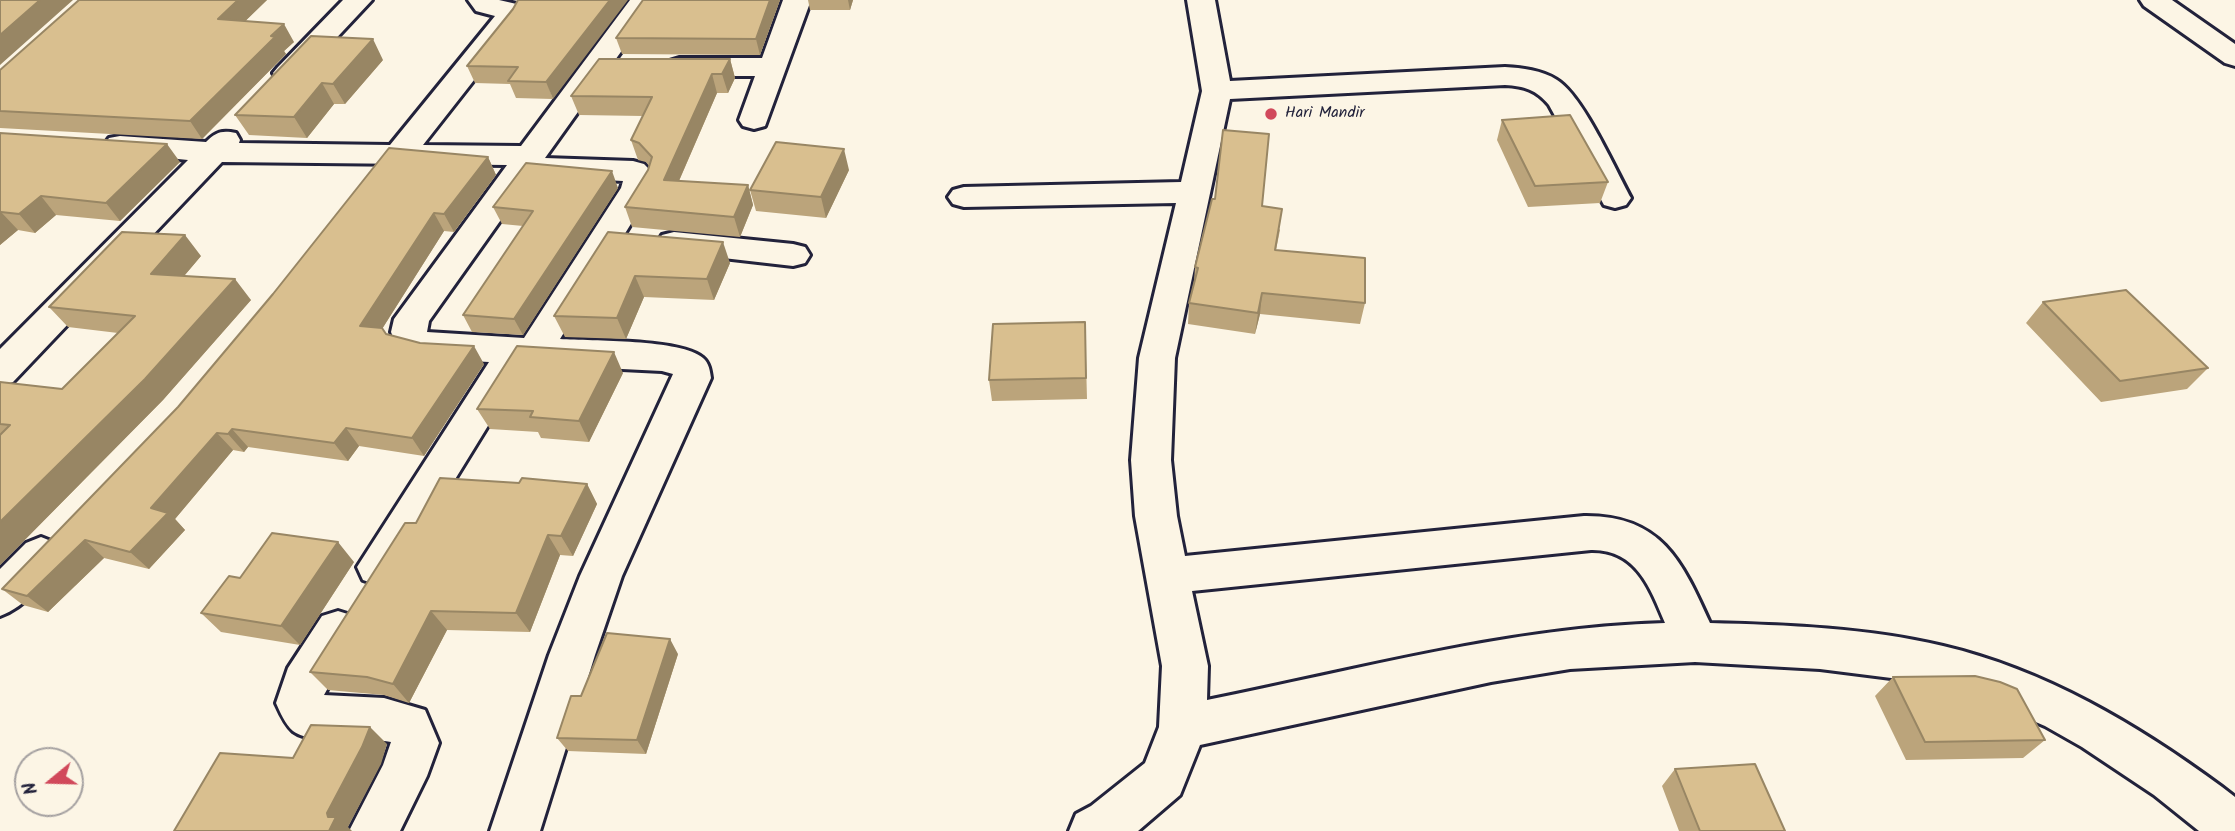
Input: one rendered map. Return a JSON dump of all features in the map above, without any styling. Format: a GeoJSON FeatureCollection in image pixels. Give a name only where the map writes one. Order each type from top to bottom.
{"type":"FeatureCollection","features":[{"type":"Feature","properties":{"kind":"street"},"geometry":{"type":"LineString","coordinates":[[272,91],[358,0]]}},
{"type":"Feature","properties":{"kind":"street"},"geometry":{"type":"LineString","coordinates":[[365,185],[508,18],[511,11],[486,5],[482,0]]}},
{"type":"Feature","properties":{"kind":"street"},"geometry":{"type":"LineString","coordinates":[[515,831],[572,655],[601,576],[692,379],[691,368],[680,361],[432,346],[411,341],[409,332],[412,319],[526,162],[623,66],[644,0]]}},
{"type":"Feature","properties":{"kind":"street"},"geometry":{"type":"LineString","coordinates":[[754,120],[797,0]]}},
{"type":"Feature","properties":{"kind":"street"},"geometry":{"type":"LineString","coordinates":[[1094,831],[1109,823],[1163,779],[1184,727],[1185,666],[1156,516],[1151,460],[1157,358],[1192,192],[1217,91],[1201,0]]}},
{"type":"Feature","properties":{"kind":"street"},"geometry":{"type":"LineString","coordinates":[[2154,0],[2235,57]]}},
{"type":"Feature","properties":{"kind":"street"},"geometry":{"type":"LineString","coordinates":[[623,66],[771,67]]}},
{"type":"Feature","properties":{"kind":"street"},"geometry":{"type":"LineString","coordinates":[[1217,91],[1505,76],[1539,80],[1553,89],[1563,102],[1615,198]]}},
{"type":"Feature","properties":{"kind":"street"},"geometry":{"type":"LineString","coordinates":[[0,372],[243,121]]}},
{"type":"Feature","properties":{"kind":"street"},"geometry":{"type":"LineString","coordinates":[[89,143],[214,152],[395,153],[632,171],[640,176],[637,188],[606,238],[525,351],[304,682],[299,703],[310,716],[391,719],[408,725],[415,743],[403,776],[374,831]]}},
{"type":"Feature","properties":{"kind":"street"},"geometry":{"type":"LineString","coordinates":[[964,197],[1192,192]]}},
{"type":"Feature","properties":{"kind":"street"},"geometry":{"type":"LineString","coordinates":[[606,238],[793,255]]}},
{"type":"Feature","properties":{"kind":"street"},"geometry":{"type":"LineString","coordinates":[[0,597],[65,531]]}},
{"type":"Feature","properties":{"kind":"street"},"geometry":{"type":"LineString","coordinates":[[1167,576],[1584,533],[1614,534],[1640,546],[1659,566],[1696,642]]}},
{"type":"Feature","properties":{"kind":"street"},"geometry":{"type":"LineString","coordinates":[[1184,727],[1569,649],[1662,641],[1751,643],[1859,653],[1947,667],[2037,699],[2125,747],[2212,809],[2235,829]]}},
{"type":"Feature","properties":{"kind":"building"},"geometry":{"type":"Polygon","coordinates":[[[0,0],[40,0],[0,35],[0,0]]]}},
{"type":"Feature","properties":{"kind":"building"},"geometry":{"type":"Polygon","coordinates":[[[79,0],[238,0],[218,19],[284,24],[271,36],[275,37],[190,121],[0,111],[0,70],[79,0]]]}},
{"type":"Feature","properties":{"kind":"building"},"geometry":{"type":"Polygon","coordinates":[[[518,0],[610,0],[546,82],[508,81],[518,67],[467,66],[518,0]]]}},
{"type":"Feature","properties":{"kind":"building"},"geometry":{"type":"Polygon","coordinates":[[[643,0],[770,0],[756,39],[616,38],[643,0]]]}},
{"type":"Feature","properties":{"kind":"building"},"geometry":{"type":"Polygon","coordinates":[[[311,36],[373,39],[333,84],[322,83],[294,117],[235,115],[311,36]]]}},
{"type":"Feature","properties":{"kind":"building"},"geometry":{"type":"Polygon","coordinates":[[[599,59],[730,59],[722,74],[712,74],[664,180],[748,185],[734,217],[625,207],[648,170],[652,157],[639,143],[631,140],[652,97],[571,96],[599,59]]]}},
{"type":"Feature","properties":{"kind":"building"},"geometry":{"type":"Polygon","coordinates":[[[1570,115],[1608,182],[1535,186],[1502,120],[1570,115]]]}},
{"type":"Feature","properties":{"kind":"building"},"geometry":{"type":"Polygon","coordinates":[[[1223,130],[1269,134],[1262,206],[1282,209],[1275,250],[1365,258],[1365,303],[1262,293],[1258,313],[1189,303],[1212,199],[1215,199],[1223,130]]]}},
{"type":"Feature","properties":{"kind":"building"},"geometry":{"type":"Polygon","coordinates":[[[0,133],[167,144],[106,203],[41,196],[19,214],[0,213],[0,133]]]}},
{"type":"Feature","properties":{"kind":"building"},"geometry":{"type":"Polygon","coordinates":[[[776,142],[844,149],[821,197],[750,190],[776,142]]]}},
{"type":"Feature","properties":{"kind":"building"},"geometry":{"type":"Polygon","coordinates":[[[389,148],[488,157],[444,214],[434,213],[360,326],[382,328],[386,334],[420,343],[474,346],[412,438],[346,428],[334,443],[232,429],[228,434],[217,433],[151,508],[168,513],[130,552],[85,540],[27,596],[2,589],[178,407],[273,294],[389,148]]]}},
{"type":"Feature","properties":{"kind":"building"},"geometry":{"type":"Polygon","coordinates":[[[526,163],[612,171],[514,319],[463,315],[533,211],[493,207],[526,163]]]}},
{"type":"Feature","properties":{"kind":"building"},"geometry":{"type":"Polygon","coordinates":[[[122,232],[185,235],[151,274],[235,279],[145,379],[0,522],[0,435],[10,425],[0,424],[0,382],[62,389],[135,316],[49,307],[122,232]]]}},
{"type":"Feature","properties":{"kind":"building"},"geometry":{"type":"Polygon","coordinates":[[[608,232],[723,242],[707,279],[635,276],[617,318],[554,316],[608,232]]]}},
{"type":"Feature","properties":{"kind":"building"},"geometry":{"type":"Polygon","coordinates":[[[2126,290],[2208,368],[2120,381],[2043,302],[2126,290]]]}},
{"type":"Feature","properties":{"kind":"building"},"geometry":{"type":"Polygon","coordinates":[[[1085,322],[1086,378],[989,380],[993,324],[1085,322]]]}},
{"type":"Feature","properties":{"kind":"building"},"geometry":{"type":"Polygon","coordinates":[[[517,346],[614,352],[579,421],[530,417],[533,411],[477,409],[517,346]]]}},
{"type":"Feature","properties":{"kind":"building"},"geometry":{"type":"Polygon","coordinates":[[[440,478],[519,483],[522,478],[587,484],[561,536],[548,535],[516,613],[431,611],[393,684],[367,677],[310,672],[405,523],[416,523],[440,478]]]}},
{"type":"Feature","properties":{"kind":"building"},"geometry":{"type":"Polygon","coordinates":[[[272,533],[338,542],[281,626],[201,613],[229,576],[240,578],[272,533]]]}},
{"type":"Feature","properties":{"kind":"building"},"geometry":{"type":"Polygon","coordinates":[[[607,633],[670,639],[637,740],[557,738],[571,696],[581,696],[607,633]]]}},
{"type":"Feature","properties":{"kind":"building"},"geometry":{"type":"Polygon","coordinates":[[[1975,676],[2017,689],[2045,740],[1925,742],[1893,677],[1975,676]]]}},
{"type":"Feature","properties":{"kind":"building"},"geometry":{"type":"Polygon","coordinates":[[[311,725],[370,727],[327,813],[328,817],[336,817],[329,831],[174,831],[220,753],[293,758],[311,725]]]}},
{"type":"Feature","properties":{"kind":"building"},"geometry":{"type":"Polygon","coordinates":[[[1755,764],[1785,831],[1700,831],[1675,769],[1755,764]]]}},
{"type":"Feature","properties":{"kind":"place","name":"Hari Mandir"},"geometry":{"type":"Point","coordinates":[1271,114]}}]}
